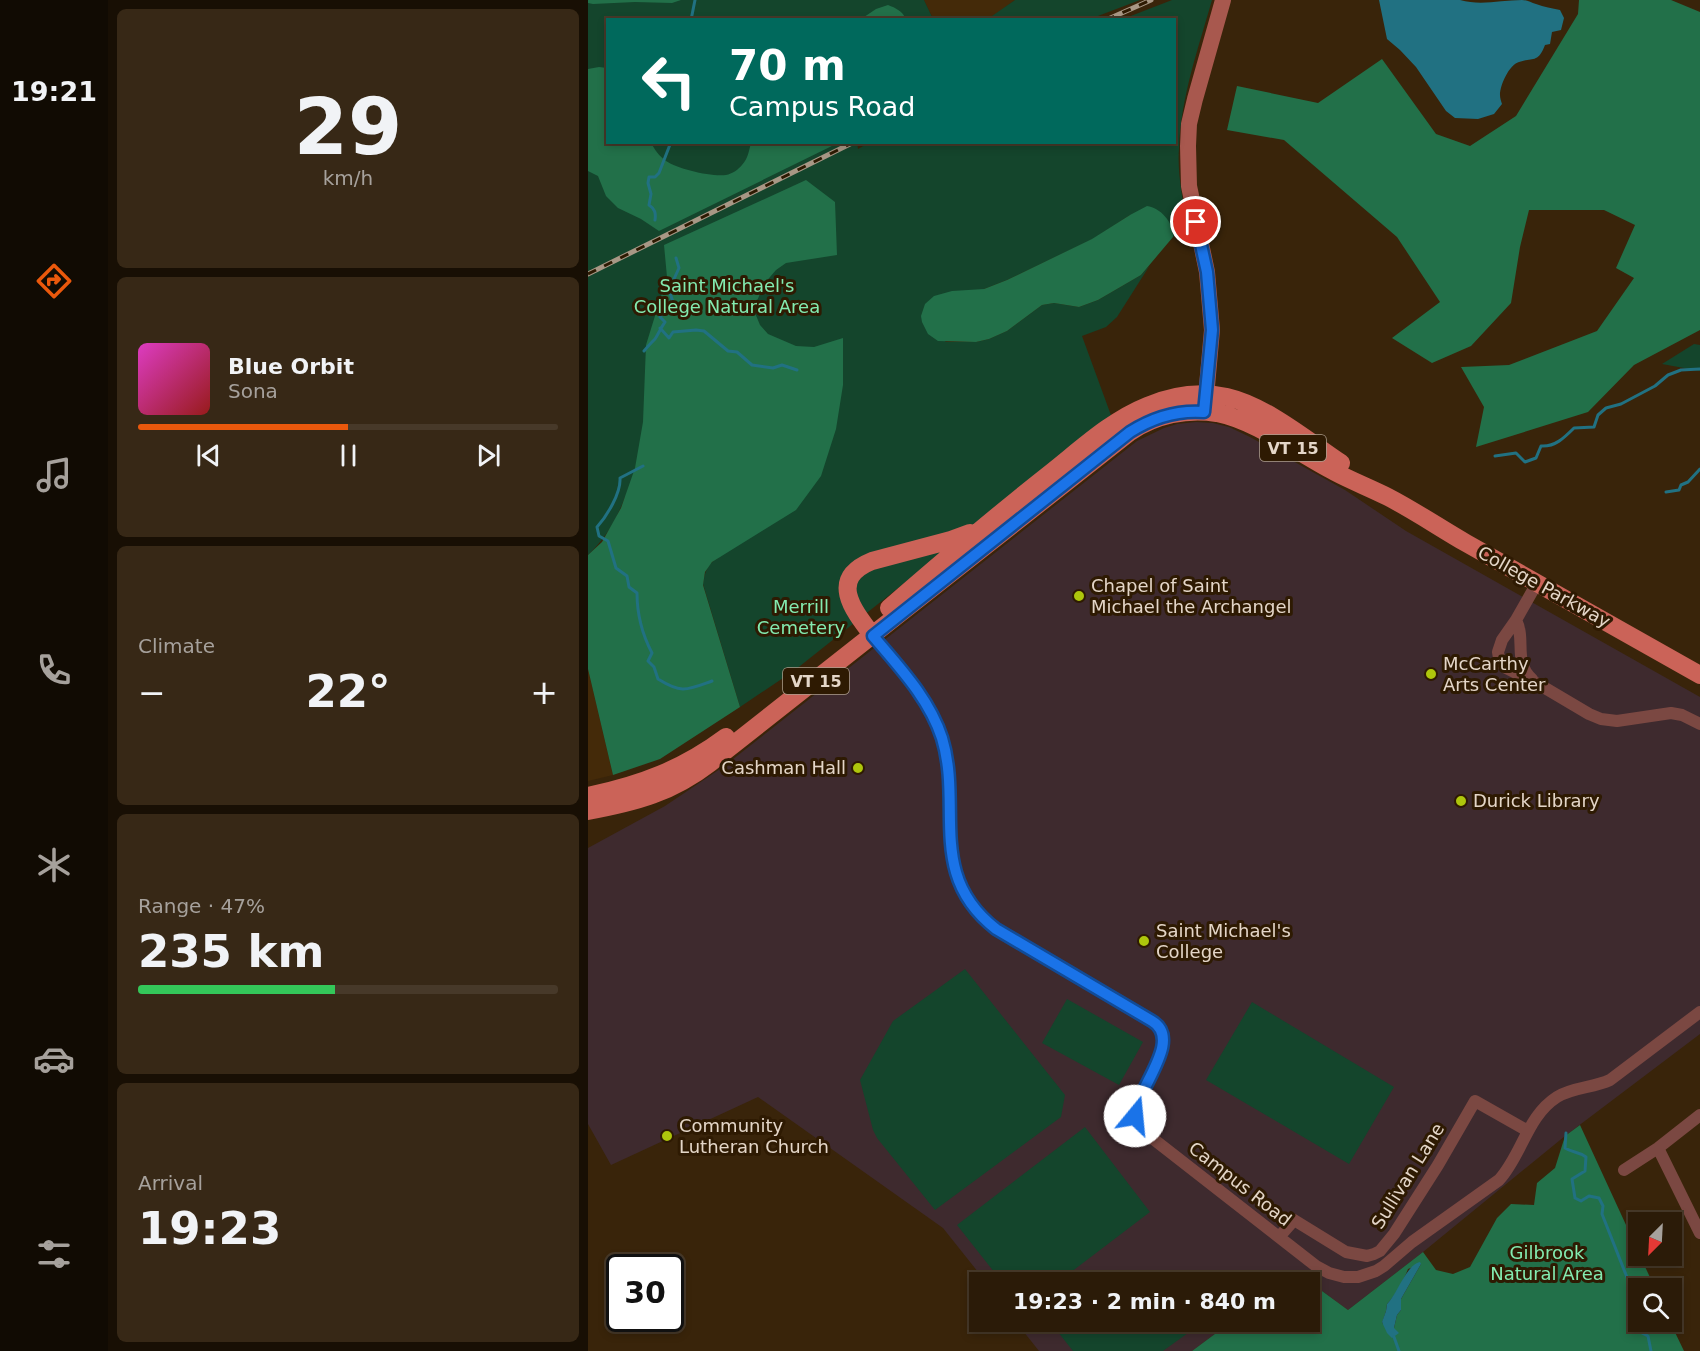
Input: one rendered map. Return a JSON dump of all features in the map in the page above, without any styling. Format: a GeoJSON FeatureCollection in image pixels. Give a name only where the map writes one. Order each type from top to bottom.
{"type":"FeatureCollection","features":[{"type":"Feature","properties":{"kind":"main road"},"geometry":{"type":"LineString","coordinates":[[1200,403],[1212,330],[1207,272],[1189,186],[1189,135],[1195,99],[1223,0]]}},
{"type":"Feature","properties":{"kind":"main road","name":"College Parkway"},"geometry":{"type":"LineString","coordinates":[[925,585],[987,524],[1082,448],[1133,413],[1162,401],[1185,395],[1200,403]]}},
{"type":"Feature","properties":{"kind":"main road","name":"College Parkway"},"geometry":{"type":"LineString","coordinates":[[588,811],[641,800],[688,779],[710,764],[925,585],[1130,432],[1140,425],[1178,413],[1200,403],[1239,401],[1268,415],[1389,497],[1700,675]]}},
{"type":"Feature","properties":{"kind":"main road"},"geometry":{"type":"LineString","coordinates":[[870,632],[846,594],[850,577],[863,564],[951,540],[987,524]]}},
{"type":"Feature","properties":{"kind":"main road"},"geometry":{"type":"LineString","coordinates":[[903,553],[919,564],[925,585]]}},
{"type":"Feature","properties":{"kind":"main road","name":"College Parkway"},"geometry":{"type":"LineString","coordinates":[[588,796],[634,786],[686,763],[870,632]]}},
{"type":"Feature","properties":{"kind":"street"},"geometry":{"type":"LineString","coordinates":[[1537,583],[1502,640],[1498,652],[1501,663],[1515,674],[1540,685]]}},
{"type":"Feature","properties":{"kind":"street"},"geometry":{"type":"LineString","coordinates":[[1516,620],[1520,632],[1523,668],[1529,677],[1589,714],[1601,719],[1617,720],[1671,713],[1682,715],[1700,724]]}},
{"type":"Feature","properties":{"kind":"street","name":"Campus Road"},"geometry":{"type":"LineString","coordinates":[[870,632],[909,680],[934,718],[948,766],[949,835],[952,856],[965,894],[977,911],[996,929],[1158,1024],[1164,1043],[1136,1106],[1135,1116],[1139,1126],[1316,1266],[1329,1273],[1348,1277],[1372,1273],[1384,1266],[1412,1242],[1499,1180],[1544,1108],[1567,1092],[1610,1080],[1700,1012]]}},
{"type":"Feature","properties":{"kind":"street","name":"Sullivan Lane"},"geometry":{"type":"LineString","coordinates":[[1279,1237],[1294,1220],[1346,1252],[1360,1255],[1374,1254],[1390,1240],[1438,1165],[1475,1101],[1528,1131]]}},
{"type":"Feature","properties":{"kind":"street"},"geometry":{"type":"LineString","coordinates":[[1624,1170],[1658,1148],[1700,1115]]}},
{"type":"Feature","properties":{"kind":"street"},"geometry":{"type":"LineString","coordinates":[[1658,1148],[1700,1233]]}},
{"type":"Feature","properties":{"kind":"shaded area"},"geometry":{"type":"Polygon","coordinates":[[[924,0],[1015,0],[991,18],[933,18],[924,0]]]}},
{"type":"Feature","properties":{"kind":"shaded area","name":"Saint Michael's College"},"geometry":{"type":"Polygon","coordinates":[[[1213,423],[1229,427],[1250,437],[1345,490],[1406,531],[1700,697],[1700,1034],[1565,1136],[1348,1310],[1320,1290],[1320,1272],[978,1272],[943,1228],[758,1097],[611,1165],[588,1124],[588,848],[665,806],[723,767],[1137,441],[1177,424],[1213,423]]]}},
{"type":"Feature","properties":{"kind":"shaded area"},"geometry":{"type":"Polygon","coordinates":[[[588,669],[613,775],[588,781],[588,669]]]}},
{"type":"Feature","properties":{"kind":"shaded area"},"geometry":{"type":"Polygon","coordinates":[[[1024,1332],[1218,1332],[1192,1351],[1039,1351],[1024,1332]]]}},
{"type":"Feature","properties":{"kind":"green space"},"geometry":{"type":"Polygon","coordinates":[[[588,0],[924,0],[933,18],[606,18],[606,144],[857,144],[858,149],[867,144],[1176,144],[1176,18],[1126,18],[1172,0],[1212,0],[1191,73],[1180,129],[1179,167],[1187,226],[1173,237],[1173,229],[1130,215],[1093,239],[984,289],[945,342],[976,342],[989,339],[1007,331],[1042,305],[1054,303],[1079,307],[1098,300],[1141,275],[1150,265],[1117,317],[1106,327],[1082,336],[1112,418],[795,670],[740,707],[703,584],[707,569],[718,558],[625,497],[610,528],[588,555],[588,0]]]}},
{"type":"Feature","properties":{"kind":"green space"},"geometry":{"type":"Polygon","coordinates":[[[588,0],[681,0],[672,3],[593,4],[588,3],[588,0]]]}},
{"type":"Feature","properties":{"kind":"green space"},"geometry":{"type":"Polygon","coordinates":[[[1015,0],[1140,0],[1093,18],[992,16],[1015,0]]]}},
{"type":"Feature","properties":{"kind":"green space"},"geometry":{"type":"Polygon","coordinates":[[[1579,0],[1671,0],[1700,12],[1700,330],[1634,365],[1588,412],[1476,447],[1484,407],[1461,367],[1509,365],[1597,331],[1634,278],[1616,268],[1635,225],[1604,210],[1529,210],[1520,247],[1511,303],[1471,346],[1432,363],[1392,338],[1440,302],[1397,237],[1284,140],[1227,130],[1237,86],[1318,103],[1382,59],[1436,134],[1470,146],[1516,116],[1578,14],[1579,0]]]}},
{"type":"Feature","properties":{"kind":"green space"},"geometry":{"type":"Polygon","coordinates":[[[888,5],[898,10],[905,18],[862,18],[876,9],[888,5]]]}},
{"type":"Feature","properties":{"kind":"green space"},"geometry":{"type":"Polygon","coordinates":[[[606,68],[606,144],[652,144],[666,161],[686,169],[712,175],[731,174],[744,163],[751,144],[836,144],[659,231],[618,208],[606,196],[598,176],[588,171],[588,69],[606,68]]]}},
{"type":"Feature","properties":{"kind":"green space","name":"Saint Michael's College Natural Area"},"geometry":{"type":"Polygon","coordinates":[[[806,180],[835,202],[837,255],[786,263],[776,270],[764,284],[755,313],[760,325],[768,334],[796,346],[814,347],[843,338],[843,385],[836,429],[821,476],[796,510],[712,562],[705,572],[703,585],[740,707],[660,759],[613,775],[588,669],[588,555],[602,542],[621,508],[635,468],[643,422],[646,345],[667,277],[664,245],[806,180]]]}},
{"type":"Feature","properties":{"kind":"green space"},"geometry":{"type":"Polygon","coordinates":[[[1147,206],[1166,217],[1173,237],[1141,275],[1098,300],[1079,307],[1054,303],[1042,305],[1007,331],[989,339],[976,342],[938,341],[928,334],[921,316],[925,304],[934,296],[952,291],[984,289],[1007,280],[1092,239],[1147,206]]]}},
{"type":"Feature","properties":{"kind":"green space"},"geometry":{"type":"Polygon","coordinates":[[[1694,344],[1700,345],[1700,371],[1662,364],[1694,344]]]}},
{"type":"Feature","properties":{"kind":"green space"},"geometry":{"type":"Polygon","coordinates":[[[965,969],[1065,1095],[1061,1117],[935,1210],[877,1138],[860,1080],[893,1021],[965,969]]]}},
{"type":"Feature","properties":{"kind":"green space"},"geometry":{"type":"Polygon","coordinates":[[[1067,999],[1143,1042],[1119,1085],[1042,1043],[1067,999]]]}},
{"type":"Feature","properties":{"kind":"green space"},"geometry":{"type":"Polygon","coordinates":[[[1252,1002],[1394,1087],[1349,1164],[1206,1080],[1252,1002]]]}},
{"type":"Feature","properties":{"kind":"green space","name":"Gilbrook Natural Area"},"geometry":{"type":"Polygon","coordinates":[[[1580,1125],[1628,1229],[1628,1266],[1645,1266],[1650,1278],[1628,1278],[1628,1332],[1675,1332],[1684,1351],[1192,1351],[1218,1332],[1320,1332],[1320,1289],[1348,1310],[1423,1252],[1436,1270],[1453,1274],[1470,1267],[1497,1218],[1511,1204],[1534,1205],[1537,1183],[1555,1168],[1565,1136],[1580,1125]],[[1421,1264],[1408,1269],[1399,1288],[1387,1304],[1382,1323],[1394,1328],[1397,1315],[1401,1310],[1401,1299],[1421,1264]]]}},
{"type":"Feature","properties":{"kind":"green space"},"geometry":{"type":"Polygon","coordinates":[[[1085,1127],[1150,1212],[1071,1272],[994,1272],[957,1225],[1085,1127]]]}},
{"type":"Feature","properties":{"kind":"green space"},"geometry":{"type":"Polygon","coordinates":[[[1058,1332],[1188,1333],[1163,1351],[1073,1351],[1058,1332]]]}},
{"type":"Feature","properties":{"kind":"water"},"geometry":{"type":"Polygon","coordinates":[[[1379,0],[1460,0],[1483,3],[1524,0],[1560,10],[1564,18],[1561,30],[1552,32],[1550,44],[1545,45],[1540,55],[1515,64],[1509,71],[1500,91],[1502,104],[1494,114],[1478,119],[1455,118],[1446,111],[1416,67],[1387,39],[1379,0]]]}},
{"type":"Feature","properties":{"kind":"water"},"geometry":{"type":"Polygon","coordinates":[[[1420,1262],[1421,1264],[1401,1299],[1401,1310],[1397,1315],[1394,1328],[1399,1333],[1392,1338],[1382,1322],[1387,1304],[1410,1268],[1420,1262]]]}},
{"type":"Feature","properties":{"kind":"waterway"},"geometry":{"type":"LineString","coordinates":[[691,18],[695,0]]}},
{"type":"Feature","properties":{"kind":"waterway"},"geometry":{"type":"LineString","coordinates":[[655,220],[655,211],[649,205],[651,194],[649,177],[655,177],[659,173],[670,144]]}},
{"type":"Feature","properties":{"kind":"waterway"},"geometry":{"type":"LineString","coordinates":[[644,351],[655,339],[665,322],[660,317],[664,312],[663,306],[673,302],[669,290],[679,268],[676,258]]}},
{"type":"Feature","properties":{"kind":"waterway"},"geometry":{"type":"LineString","coordinates":[[660,328],[669,338],[673,332],[704,331],[728,351],[737,352],[752,365],[773,368],[782,365],[797,370]]}},
{"type":"Feature","properties":{"kind":"waterway"},"geometry":{"type":"LineString","coordinates":[[1495,456],[1516,453],[1525,462],[1536,458],[1541,446],[1555,443],[1574,428],[1594,427],[1598,415],[1606,408],[1621,404],[1655,386],[1668,375],[1681,370],[1700,369]]}},
{"type":"Feature","properties":{"kind":"waterway"},"geometry":{"type":"LineString","coordinates":[[643,466],[620,478],[613,504],[597,527],[599,536],[608,541],[616,568],[627,576],[629,587],[637,593],[641,624],[652,653],[648,661],[654,667],[658,679],[679,689],[696,687],[712,681]]}},
{"type":"Feature","properties":{"kind":"waterway"},"geometry":{"type":"LineString","coordinates":[[1666,492],[1679,490],[1681,485],[1688,482],[1700,469]]}},
{"type":"Feature","properties":{"kind":"waterway"},"geometry":{"type":"LineString","coordinates":[[1566,1133],[1565,1148],[1586,1157],[1585,1171],[1572,1179],[1575,1198],[1581,1201],[1589,1196],[1599,1198],[1603,1206],[1602,1214],[1628,1280]]}},
{"type":"Feature","properties":{"kind":"waterway"},"geometry":{"type":"LineString","coordinates":[[1640,1332],[1648,1336],[1651,1351]]}},
{"type":"Feature","properties":{"kind":"waterway"},"geometry":{"type":"LineString","coordinates":[[1394,1337],[1399,1351]]}},
{"type":"Feature","properties":{"kind":"railway"},"geometry":{"type":"LineString","coordinates":[[1110,18],[1151,0]]}},
{"type":"Feature","properties":{"kind":"railway"},"geometry":{"type":"LineString","coordinates":[[588,274],[850,144]]}},
{"type":"Feature","properties":{"kind":"place","name":"Chapel of Saint Michael the Archangel"},"geometry":{"type":"Point","coordinates":[1079,596]}},
{"type":"Feature","properties":{"kind":"place","name":"McCarthy Arts Center"},"geometry":{"type":"Point","coordinates":[1431,674]}},
{"type":"Feature","properties":{"kind":"place","name":"Cashman Hall"},"geometry":{"type":"Point","coordinates":[858,768]}},
{"type":"Feature","properties":{"kind":"place","name":"Durick Library"},"geometry":{"type":"Point","coordinates":[1461,801]}},
{"type":"Feature","properties":{"kind":"place","name":"Saint Michael's College"},"geometry":{"type":"Point","coordinates":[1144,941]}},
{"type":"Feature","properties":{"kind":"place","name":"Community Lutheran Church"},"geometry":{"type":"Point","coordinates":[667,1136]}},
{"type":"Feature","properties":{"kind":"route"},"geometry":{"type":"LineString","coordinates":[[1135,1116],[1138,1099],[1163,1048],[1161,1028],[1158,1024],[996,929],[982,918],[965,894],[952,856],[949,835],[948,766],[934,718],[909,680],[873,636],[1140,425],[1178,413],[1204,412],[1212,330],[1207,272],[1196,222]]}},
{"type":"Feature","properties":{"kind":"park label","name":"Merrill Cemetery"},"geometry":{"type":"Point","coordinates":[801,617]}}]}
